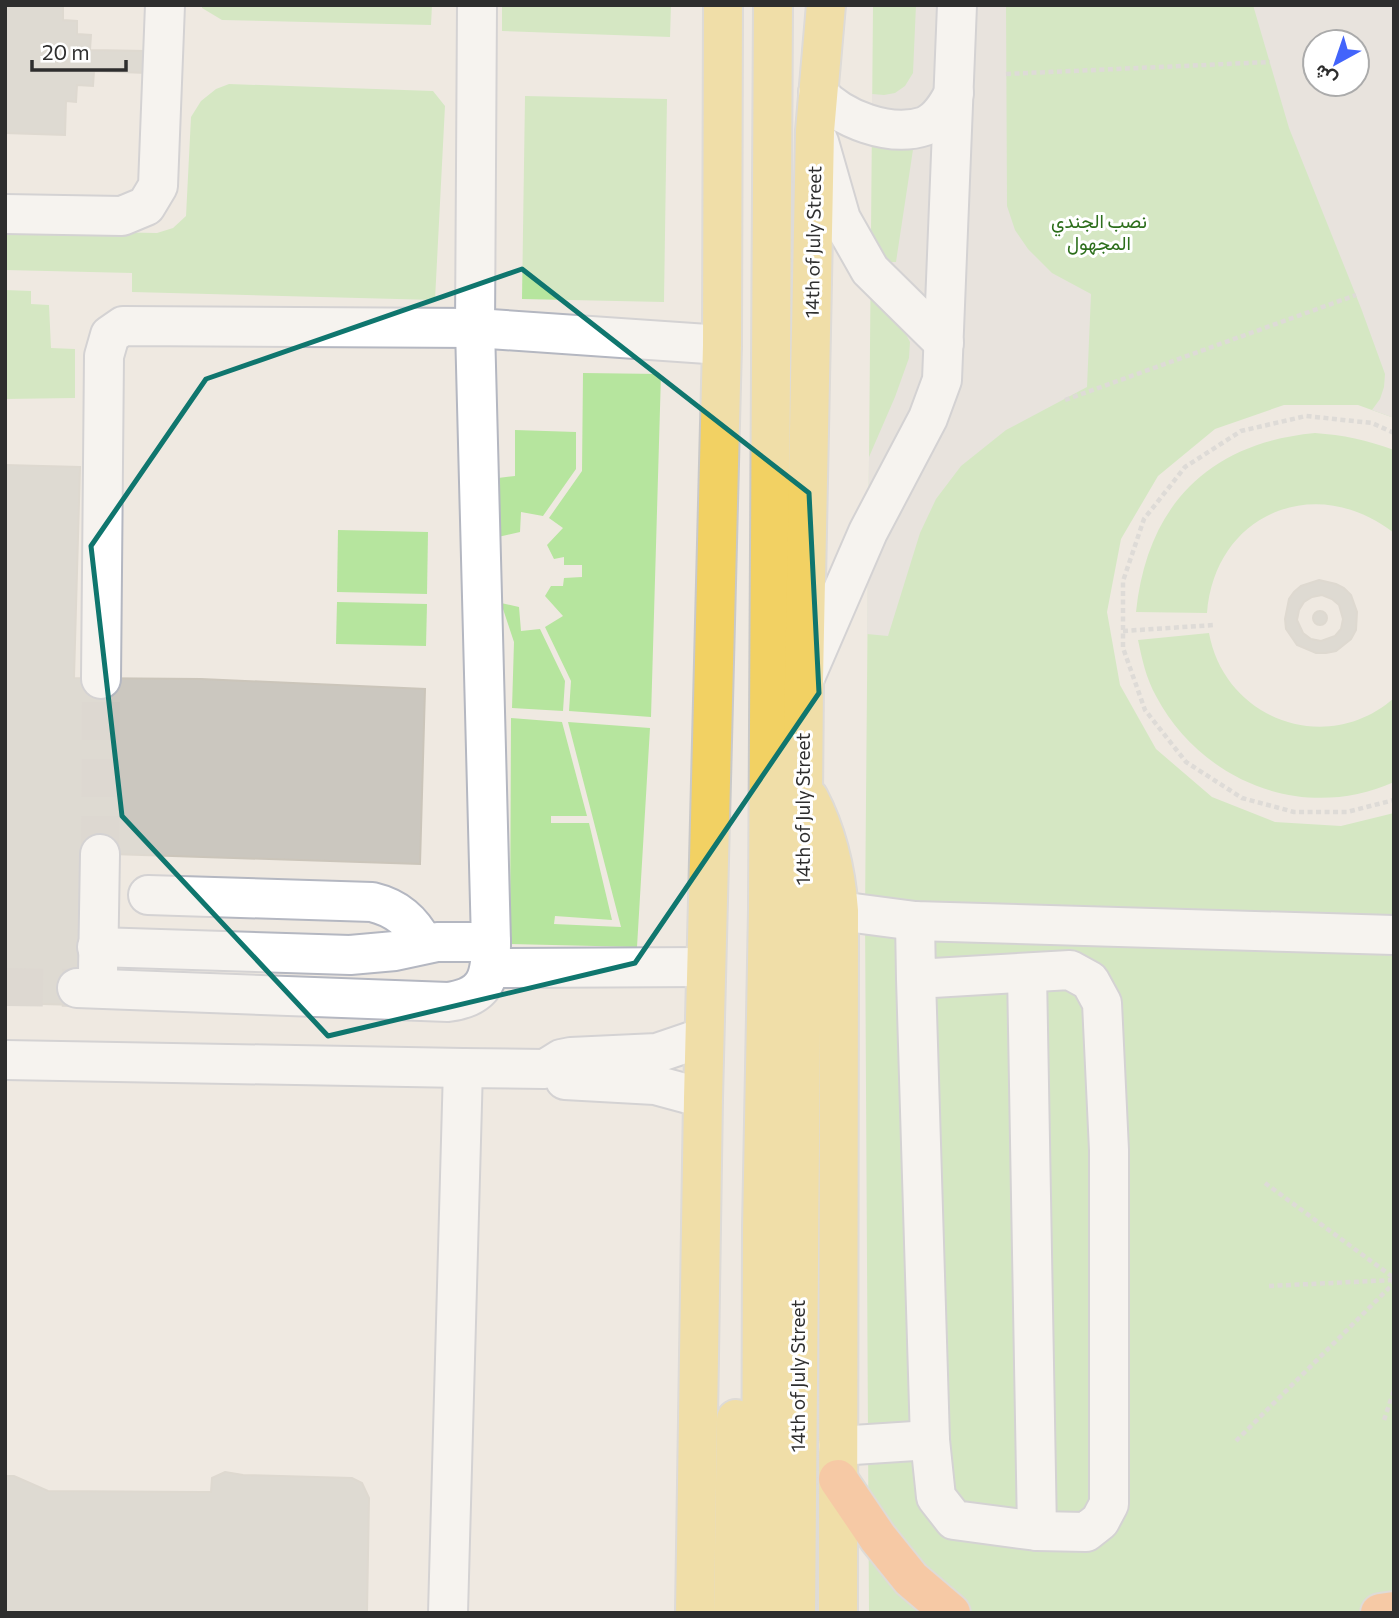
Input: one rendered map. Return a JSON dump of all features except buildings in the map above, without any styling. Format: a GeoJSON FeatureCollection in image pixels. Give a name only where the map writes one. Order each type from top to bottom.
{"type":"FeatureCollection","features":[{"type":"Feature","properties":{"kind":"highway"},"geometry":{"type":"LineString","coordinates":[[838,1462],[878,1538],[911,1579],[951,1613]]}},
{"type":"Feature","properties":{"kind":"highway"},"geometry":{"type":"LineString","coordinates":[[1380,1613],[1394,1611]]}},
{"type":"Feature","properties":{"kind":"main road"},"geometry":{"type":"LineString","coordinates":[[695,1613],[704,1037],[722,345],[723,5]]}},
{"type":"Feature","properties":{"kind":"main road","name":"14th of July Street"},"geometry":{"type":"LineString","coordinates":[[761,1613],[773,5]]}},
{"type":"Feature","properties":{"kind":"main road","name":"14th of July Street"},"geometry":{"type":"LineString","coordinates":[[796,1613],[804,680],[816,131],[826,5]]}},
{"type":"Feature","properties":{"kind":"main road"},"geometry":{"type":"LineString","coordinates":[[733,1613],[747,632],[750,608],[759,581],[770,561]]}},
{"type":"Feature","properties":{"kind":"main road"},"geometry":{"type":"LineString","coordinates":[[803,786],[830,847],[839,911],[838,1613]]}},
{"type":"Feature","properties":{"kind":"lane"},"geometry":{"type":"LineString","coordinates":[[5,214],[122,216],[146,206],[158,186],[165,5]]}},
{"type":"Feature","properties":{"kind":"lane"},"geometry":{"type":"LineString","coordinates":[[100,854],[97,947],[88,988],[448,1002],[471,996],[488,979],[491,955],[475,328],[477,5]]}},
{"type":"Feature","properties":{"kind":"lane"},"geometry":{"type":"LineString","coordinates":[[804,680],[868,532],[938,395],[942,380],[957,5]]}},
{"type":"Feature","properties":{"kind":"lane"},"geometry":{"type":"LineString","coordinates":[[818,93],[830,106],[861,123],[908,128],[925,125],[938,117],[954,93]]}},
{"type":"Feature","properties":{"kind":"lane"},"geometry":{"type":"LineString","coordinates":[[816,131],[841,219],[862,258],[870,270],[944,343]]}},
{"type":"Feature","properties":{"kind":"lane"},"geometry":{"type":"LineString","coordinates":[[101,679],[104,356],[105,345],[114,332],[129,325],[475,328],[722,345]]}},
{"type":"Feature","properties":{"kind":"lane"},"geometry":{"type":"LineString","coordinates":[[148,895],[372,902],[398,912],[417,932],[424,944]]}},
{"type":"Feature","properties":{"kind":"lane"},"geometry":{"type":"LineString","coordinates":[[839,911],[915,921],[1394,935]]}},
{"type":"Feature","properties":{"kind":"lane"},"geometry":{"type":"LineString","coordinates":[[915,921],[916,979],[930,1440],[936,1497],[954,1520],[1037,1531],[1086,1532],[1100,1521],[1109,1504],[1109,1150],[1102,1003],[1090,981],[1070,970],[916,979]]}},
{"type":"Feature","properties":{"kind":"lane"},"geometry":{"type":"LineString","coordinates":[[97,947],[351,955],[395,951],[424,944],[491,955],[706,967]]}},
{"type":"Feature","properties":{"kind":"lane"},"geometry":{"type":"LineString","coordinates":[[1027,973],[1037,1531]]}},
{"type":"Feature","properties":{"kind":"lane"},"geometry":{"type":"LineString","coordinates":[[5,1060],[545,1069],[570,1057],[657,1053],[704,1037]]}},
{"type":"Feature","properties":{"kind":"lane"},"geometry":{"type":"LineString","coordinates":[[448,1613],[463,1068]]}},
{"type":"Feature","properties":{"kind":"lane"},"geometry":{"type":"LineString","coordinates":[[545,1069],[573,1082],[655,1085],[703,1098]]}},
{"type":"Feature","properties":{"kind":"lane"},"geometry":{"type":"LineString","coordinates":[[838,1462],[930,1440]]}},
{"type":"Feature","properties":{"kind":"path"},"geometry":{"type":"LineString","coordinates":[[1006,74],[1270,62]]}},
{"type":"Feature","properties":{"kind":"path"},"geometry":{"type":"LineString","coordinates":[[1065,400],[1356,295]]}},
{"type":"Feature","properties":{"kind":"path"},"geometry":{"type":"LineString","coordinates":[[1394,433],[1372,423],[1306,416],[1241,431],[1185,467],[1144,519],[1123,581],[1123,648],[1145,710],[1186,762],[1242,798],[1294,812],[1347,812],[1394,800]]}},
{"type":"Feature","properties":{"kind":"path"},"geometry":{"type":"LineString","coordinates":[[1123,631],[1214,625]]}},
{"type":"Feature","properties":{"kind":"path"},"geometry":{"type":"LineString","coordinates":[[1265,1183],[1394,1280]]}},
{"type":"Feature","properties":{"kind":"path"},"geometry":{"type":"LineString","coordinates":[[1269,1286],[1394,1280]]}},
{"type":"Feature","properties":{"kind":"path"},"geometry":{"type":"LineString","coordinates":[[1236,1441],[1394,1280]]}},
{"type":"Feature","properties":{"kind":"path"},"geometry":{"type":"LineString","coordinates":[[1384,1420],[1394,1390]]}},
{"type":"Feature","properties":{"kind":"highlighted area"},"geometry":{"type":"Polygon","coordinates":[[[522,269],[809,493],[819,693],[635,963],[328,1036],[122,816],[91,546],[206,379],[522,269]]]}},
{"type":"Feature","properties":{"kind":"green space"},"geometry":{"type":"Polygon","coordinates":[[[202,5],[432,5],[431,25],[222,20],[202,8],[202,5]]]}},
{"type":"Feature","properties":{"kind":"green space"},"geometry":{"type":"Polygon","coordinates":[[[502,5],[671,5],[670,37],[502,31],[502,5]]]}},
{"type":"Feature","properties":{"kind":"green space","name":"نصب الجندي المجهول"},"geometry":{"type":"Polygon","coordinates":[[[873,5],[1394,5],[1394,418],[1358,405],[1284,405],[1215,429],[1158,476],[1121,539],[1107,612],[1120,685],[1156,749],[1212,797],[1275,822],[1341,826],[1394,813],[1394,1613],[869,1613],[865,913],[873,5]]]}},
{"type":"Feature","properties":{"kind":"green space"},"geometry":{"type":"Polygon","coordinates":[[[229,84],[433,91],[445,106],[435,300],[132,292],[132,273],[5,270],[5,230],[157,233],[173,228],[186,216],[191,117],[201,101],[216,89],[229,84]]]}},
{"type":"Feature","properties":{"kind":"green space"},"geometry":{"type":"Polygon","coordinates":[[[525,96],[667,99],[664,302],[522,299],[525,96]]]}},
{"type":"Feature","properties":{"kind":"green space"},"geometry":{"type":"Polygon","coordinates":[[[5,290],[31,291],[31,304],[49,305],[51,348],[75,349],[75,398],[5,399],[5,290]]]}},
{"type":"Feature","properties":{"kind":"green space"},"geometry":{"type":"Polygon","coordinates":[[[583,373],[661,374],[651,717],[569,711],[571,681],[545,627],[563,616],[545,596],[551,586],[563,586],[564,578],[582,577],[582,565],[564,565],[564,557],[554,559],[547,545],[563,528],[549,518],[582,471],[583,373]]]}},
{"type":"Feature","properties":{"kind":"green space"},"geometry":{"type":"Polygon","coordinates":[[[515,430],[576,432],[576,469],[543,516],[521,512],[520,532],[498,537],[498,478],[515,476],[515,430]]]}},
{"type":"Feature","properties":{"kind":"green space"},"geometry":{"type":"Polygon","coordinates":[[[1315,433],[1355,438],[1394,450],[1394,533],[1364,515],[1333,506],[1303,505],[1274,513],[1249,528],[1229,550],[1214,578],[1207,613],[1136,612],[1142,574],[1154,541],[1169,511],[1190,487],[1214,466],[1243,450],[1277,439],[1315,433]]]}},
{"type":"Feature","properties":{"kind":"green space"},"geometry":{"type":"Polygon","coordinates":[[[338,530],[428,532],[427,594],[337,592],[338,530]]]}},
{"type":"Feature","properties":{"kind":"green space"},"geometry":{"type":"Polygon","coordinates":[[[337,602],[427,604],[426,646],[336,644],[337,602]]]}},
{"type":"Feature","properties":{"kind":"green space"},"geometry":{"type":"Polygon","coordinates":[[[501,603],[519,607],[521,631],[540,629],[565,681],[563,711],[512,708],[514,642],[501,603]]]}},
{"type":"Feature","properties":{"kind":"green space"},"geometry":{"type":"Polygon","coordinates":[[[1209,633],[1219,663],[1235,688],[1257,707],[1282,720],[1310,726],[1339,725],[1367,716],[1394,698],[1394,782],[1359,794],[1325,798],[1291,795],[1258,786],[1227,771],[1199,751],[1175,726],[1156,696],[1147,675],[1138,640],[1209,633]]]}},
{"type":"Feature","properties":{"kind":"green space"},"geometry":{"type":"Polygon","coordinates":[[[511,718],[562,722],[587,816],[551,816],[551,823],[589,823],[612,920],[555,916],[554,924],[621,927],[568,722],[650,728],[637,947],[510,944],[511,718]]]}},
{"type":"Feature","properties":{"kind":"shaded area"},"geometry":{"type":"Polygon","coordinates":[[[916,5],[1006,5],[1007,206],[1015,230],[1028,249],[1052,273],[1091,294],[1087,387],[1006,430],[961,466],[936,499],[920,533],[888,636],[867,634],[869,457],[909,358],[910,342],[901,325],[886,262],[896,262],[914,143],[872,140],[872,94],[895,93],[905,86],[913,73],[916,5]]]}},
{"type":"Feature","properties":{"kind":"shaded area"},"geometry":{"type":"Polygon","coordinates":[[[1253,5],[1394,5],[1394,418],[1372,410],[1380,399],[1385,374],[1289,128],[1253,5]]]}},
{"type":"Feature","properties":{"kind":"tunnel"},"geometry":{"type":"LineString","coordinates":[[100,854],[101,679]]}},
{"type":"Feature","properties":{"kind":"tunnel"},"geometry":{"type":"LineString","coordinates":[[5,987],[77,988]]}}]}
